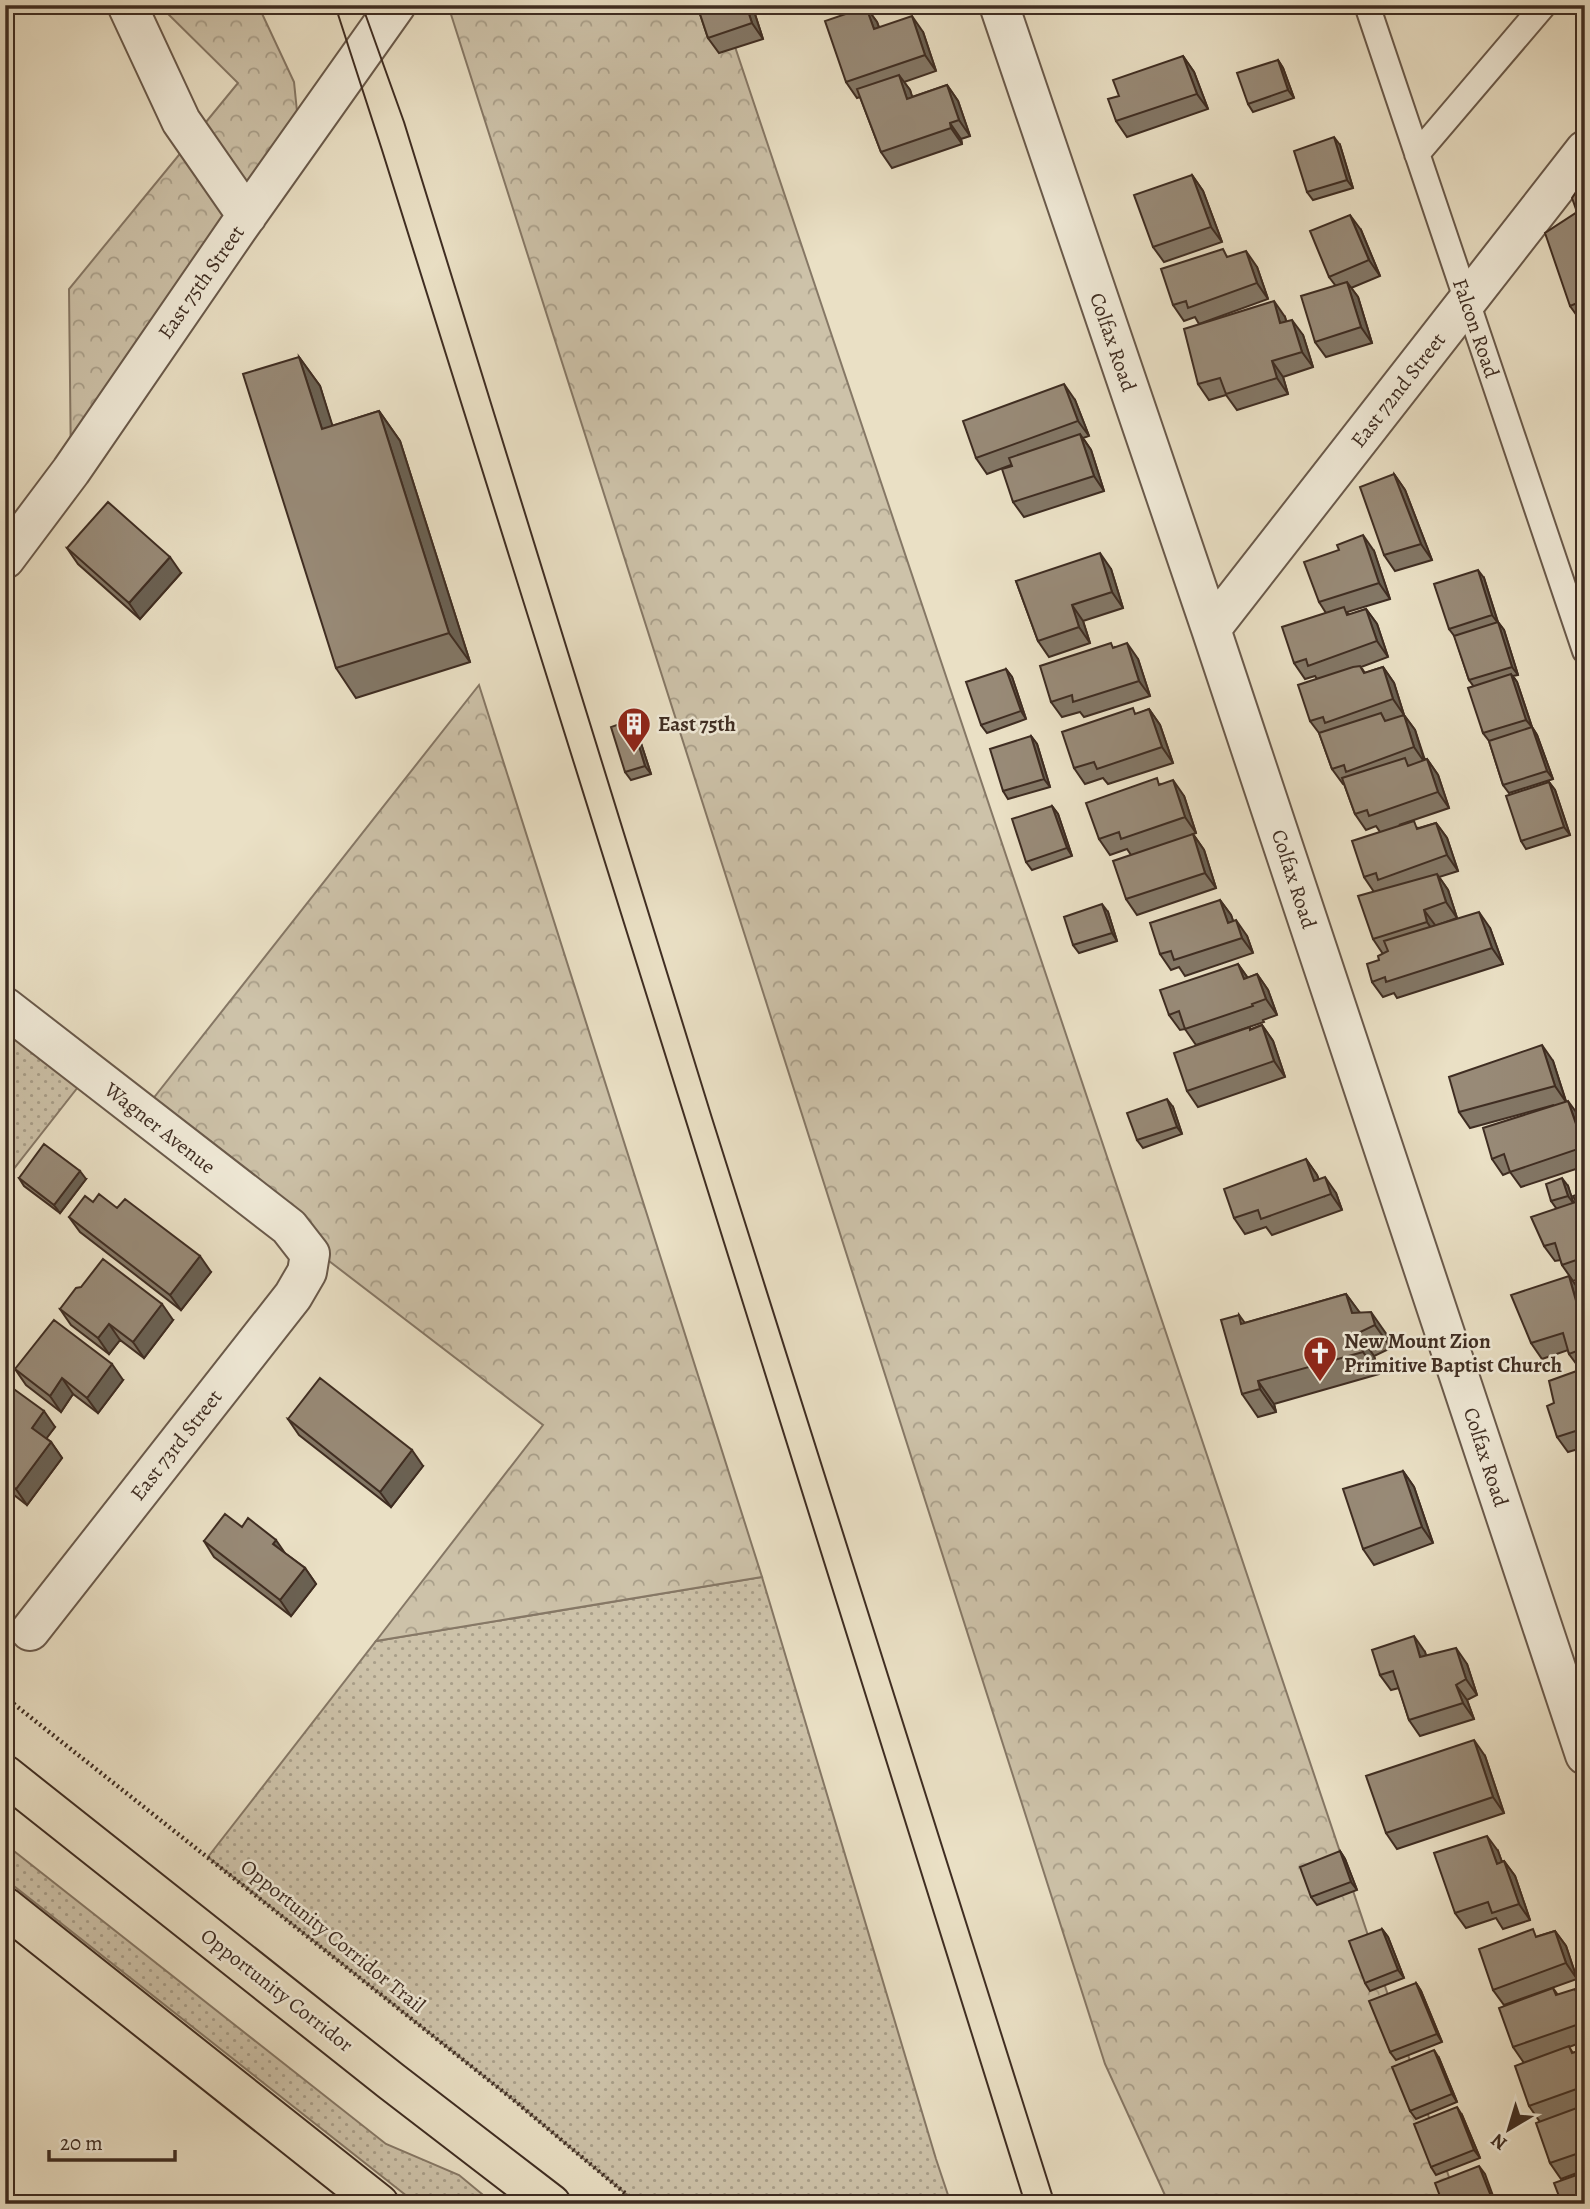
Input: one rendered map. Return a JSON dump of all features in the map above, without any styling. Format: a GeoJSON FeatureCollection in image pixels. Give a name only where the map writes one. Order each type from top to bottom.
{"type":"FeatureCollection","features":[{"type":"Feature","properties":{"kind":"main road","name":"Opportunity Corridor"},"geometry":{"type":"LineString","coordinates":[[5,1775],[551,2204]]}},
{"type":"Feature","properties":{"kind":"main road"},"geometry":{"type":"LineString","coordinates":[[5,1907],[379,2204]]}},
{"type":"Feature","properties":{"kind":"street"},"geometry":{"type":"LineString","coordinates":[[127,5],[181,121],[247,216]]}},
{"type":"Feature","properties":{"kind":"street","name":"East 75th Street"},"geometry":{"type":"LineString","coordinates":[[5,559],[71,471],[396,5]]}},
{"type":"Feature","properties":{"kind":"street","name":"Colfax Road"},"geometry":{"type":"LineString","coordinates":[[999,5],[1211,629],[1585,1755]]}},
{"type":"Feature","properties":{"kind":"street","name":"East 72nd Street"},"geometry":{"type":"LineString","coordinates":[[1211,629],[1585,150]]}},
{"type":"Feature","properties":{"kind":"street","name":"Wagner Avenue"},"geometry":{"type":"LineString","coordinates":[[5,1007],[289,1227],[310,1254]]}},
{"type":"Feature","properties":{"kind":"street","name":"East 73rd Street"},"geometry":{"type":"LineString","coordinates":[[30,1631],[293,1296],[307,1272],[310,1254]]}},
{"type":"Feature","properties":{"kind":"lane","name":"Falcon Road"},"geometry":{"type":"LineString","coordinates":[[1367,5],[1585,651]]}},
{"type":"Feature","properties":{"kind":"lane"},"geometry":{"type":"LineString","coordinates":[[1417,154],[1544,5]]}},
{"type":"Feature","properties":{"kind":"path","name":"Opportunity Corridor Trail"},"geometry":{"type":"LineString","coordinates":[[5,1697],[489,2080],[638,2204]]}},
{"type":"Feature","properties":{"kind":"green space"},"geometry":{"type":"Polygon","coordinates":[[[159,5],[258,5],[294,82],[300,141],[71,471],[69,289],[238,83],[159,5]]]}},
{"type":"Feature","properties":{"kind":"green space"},"geometry":{"type":"Polygon","coordinates":[[[448,5],[721,5],[1458,2204],[1169,2204],[1105,2064],[448,5]]]}},
{"type":"Feature","properties":{"kind":"green space"},"geometry":{"type":"Polygon","coordinates":[[[479,685],[762,1577],[376,1641],[543,1425],[141,1114],[479,685]]]}},
{"type":"Feature","properties":{"kind":"green space"},"geometry":{"type":"Polygon","coordinates":[[[5,1007],[89,1073],[5,1180],[5,1007]]]}},
{"type":"Feature","properties":{"kind":"green space"},"geometry":{"type":"Polygon","coordinates":[[[762,1577],[951,2204],[638,2204],[510,2097],[208,1857],[376,1641],[762,1577]]]}},
{"type":"Feature","properties":{"kind":"green space"},"geometry":{"type":"Polygon","coordinates":[[[5,1844],[386,2144],[459,2175],[494,2204],[417,2204],[5,1879],[5,1844]]]}},
{"type":"Feature","properties":{"kind":"building"},"geometry":{"type":"Polygon","coordinates":[[[697,5],[746,5],[752,23],[708,38],[697,5]]]}},
{"type":"Feature","properties":{"kind":"building"},"geometry":{"type":"Polygon","coordinates":[[[866,7],[874,29],[912,16],[925,55],[846,82],[825,21],[866,7]]]}},
{"type":"Feature","properties":{"kind":"building"},"geometry":{"type":"Polygon","coordinates":[[[1183,56],[1197,94],[1116,121],[1108,99],[1119,96],[1113,80],[1183,56]]]}},
{"type":"Feature","properties":{"kind":"building"},"geometry":{"type":"Polygon","coordinates":[[[1278,60],[1288,90],[1248,104],[1237,73],[1278,60]]]}},
{"type":"Feature","properties":{"kind":"building"},"geometry":{"type":"Polygon","coordinates":[[[899,75],[907,99],[947,85],[959,120],[950,123],[951,128],[881,152],[857,89],[899,75]]]}},
{"type":"Feature","properties":{"kind":"building"},"geometry":{"type":"Polygon","coordinates":[[[1334,137],[1347,180],[1307,192],[1294,151],[1334,137]]]}},
{"type":"Feature","properties":{"kind":"building"},"geometry":{"type":"Polygon","coordinates":[[[1192,175],[1211,227],[1153,247],[1134,195],[1192,175]]]}},
{"type":"Feature","properties":{"kind":"building"},"geometry":{"type":"Polygon","coordinates":[[[1585,179],[1585,300],[1570,306],[1545,233],[1577,212],[1572,198],[1585,179]]]}},
{"type":"Feature","properties":{"kind":"building"},"geometry":{"type":"Polygon","coordinates":[[[1350,215],[1369,260],[1329,277],[1310,231],[1350,215]]]}},
{"type":"Feature","properties":{"kind":"building"},"geometry":{"type":"Polygon","coordinates":[[[1223,249],[1227,257],[1246,251],[1257,283],[1188,308],[1186,301],[1173,305],[1161,269],[1223,249]]]}},
{"type":"Feature","properties":{"kind":"building"},"geometry":{"type":"Polygon","coordinates":[[[1347,282],[1361,327],[1315,342],[1301,296],[1347,282]]]}},
{"type":"Feature","properties":{"kind":"building"},"geometry":{"type":"Polygon","coordinates":[[[1274,301],[1280,323],[1292,320],[1302,352],[1272,361],[1277,378],[1226,394],[1220,378],[1198,384],[1184,329],[1274,301]]]}},
{"type":"Feature","properties":{"kind":"building"},"geometry":{"type":"Polygon","coordinates":[[[299,357],[322,429],[379,411],[449,633],[336,668],[243,374],[299,357]]]}},
{"type":"Feature","properties":{"kind":"building"},"geometry":{"type":"Polygon","coordinates":[[[1064,384],[1078,421],[976,458],[963,421],[1064,384]]]}},
{"type":"Feature","properties":{"kind":"building"},"geometry":{"type":"Polygon","coordinates":[[[1080,434],[1094,476],[1013,502],[1002,469],[1012,466],[1009,458],[1080,434]]]}},
{"type":"Feature","properties":{"kind":"building"},"geometry":{"type":"Polygon","coordinates":[[[1394,474],[1421,544],[1384,555],[1360,487],[1394,474]]]}},
{"type":"Feature","properties":{"kind":"building"},"geometry":{"type":"Polygon","coordinates":[[[108,502],[170,557],[129,603],[67,548],[108,502]]]}},
{"type":"Feature","properties":{"kind":"building"},"geometry":{"type":"Polygon","coordinates":[[[1363,535],[1379,583],[1319,602],[1304,562],[1339,550],[1337,545],[1363,535]]]}},
{"type":"Feature","properties":{"kind":"building"},"geometry":{"type":"Polygon","coordinates":[[[1100,553],[1112,592],[1072,605],[1079,627],[1038,641],[1016,581],[1100,553]]]}},
{"type":"Feature","properties":{"kind":"building"},"geometry":{"type":"Polygon","coordinates":[[[1478,570],[1492,615],[1449,629],[1434,584],[1478,570]]]}},
{"type":"Feature","properties":{"kind":"building"},"geometry":{"type":"Polygon","coordinates":[[[1344,607],[1347,615],[1366,609],[1377,641],[1308,666],[1306,659],[1294,663],[1282,627],[1344,607]]]}},
{"type":"Feature","properties":{"kind":"building"},"geometry":{"type":"Polygon","coordinates":[[[1498,622],[1512,667],[1469,680],[1454,636],[1498,622]]]}},
{"type":"Feature","properties":{"kind":"building"},"geometry":{"type":"Polygon","coordinates":[[[1111,643],[1113,648],[1127,643],[1139,681],[1073,702],[1072,695],[1051,702],[1040,666],[1111,643]]]}},
{"type":"Feature","properties":{"kind":"building"},"geometry":{"type":"Polygon","coordinates":[[[1360,666],[1364,673],[1383,667],[1393,699],[1325,723],[1323,717],[1310,721],[1298,685],[1360,666]]]}},
{"type":"Feature","properties":{"kind":"building"},"geometry":{"type":"Polygon","coordinates":[[[1006,669],[1021,711],[981,725],[966,682],[1006,669]]]}},
{"type":"Feature","properties":{"kind":"building"},"geometry":{"type":"Polygon","coordinates":[[[1511,674],[1526,720],[1483,733],[1468,688],[1511,674]]]}},
{"type":"Feature","properties":{"kind":"building"},"geometry":{"type":"Polygon","coordinates":[[[1133,708],[1135,714],[1149,709],[1162,747],[1097,769],[1094,762],[1074,768],[1062,732],[1133,708]]]}},
{"type":"Feature","properties":{"kind":"building"},"geometry":{"type":"Polygon","coordinates":[[[1381,713],[1385,721],[1404,715],[1414,747],[1346,772],[1344,765],[1332,769],[1319,733],[1381,713]]]}},
{"type":"Feature","properties":{"kind":"building","name":"East 75th"},"geometry":{"type":"Polygon","coordinates":[[[631,720],[645,766],[625,772],[611,727],[631,720]]]}},
{"type":"Feature","properties":{"kind":"building"},"geometry":{"type":"Polygon","coordinates":[[[1532,727],[1547,771],[1503,785],[1489,741],[1532,727]]]}},
{"type":"Feature","properties":{"kind":"building"},"geometry":{"type":"Polygon","coordinates":[[[1031,736],[1044,779],[1003,791],[990,749],[1031,736]]]}},
{"type":"Feature","properties":{"kind":"building"},"geometry":{"type":"Polygon","coordinates":[[[1405,758],[1408,766],[1427,759],[1438,792],[1369,816],[1367,810],[1355,814],[1342,778],[1405,758]]]}},
{"type":"Feature","properties":{"kind":"building"},"geometry":{"type":"Polygon","coordinates":[[[1157,778],[1159,785],[1173,780],[1185,817],[1121,839],[1119,832],[1099,839],[1086,803],[1157,778]]]}},
{"type":"Feature","properties":{"kind":"building"},"geometry":{"type":"Polygon","coordinates":[[[1549,782],[1564,827],[1521,841],[1506,796],[1549,782]]]}},
{"type":"Feature","properties":{"kind":"building"},"geometry":{"type":"Polygon","coordinates":[[[1052,806],[1067,848],[1026,862],[1012,819],[1052,806]]]}},
{"type":"Feature","properties":{"kind":"building"},"geometry":{"type":"Polygon","coordinates":[[[1414,821],[1417,829],[1436,823],[1447,855],[1378,880],[1376,873],[1364,877],[1352,841],[1414,821]]]}},
{"type":"Feature","properties":{"kind":"building"},"geometry":{"type":"Polygon","coordinates":[[[1193,834],[1205,873],[1126,899],[1113,861],[1193,834]]]}},
{"type":"Feature","properties":{"kind":"building"},"geometry":{"type":"Polygon","coordinates":[[[1437,874],[1446,902],[1424,910],[1427,922],[1373,939],[1358,896],[1437,874]]]}},
{"type":"Feature","properties":{"kind":"building"},"geometry":{"type":"Polygon","coordinates":[[[1220,900],[1228,923],[1236,920],[1242,938],[1174,960],[1171,951],[1160,954],[1150,923],[1220,900]]]}},
{"type":"Feature","properties":{"kind":"building"},"geometry":{"type":"Polygon","coordinates":[[[1102,904],[1112,933],[1073,945],[1064,917],[1102,904]]]}},
{"type":"Feature","properties":{"kind":"building"},"geometry":{"type":"Polygon","coordinates":[[[1479,912],[1492,948],[1386,982],[1385,977],[1372,982],[1367,964],[1379,960],[1378,956],[1388,951],[1384,941],[1479,912]]]}},
{"type":"Feature","properties":{"kind":"building"},"geometry":{"type":"Polygon","coordinates":[[[1238,964],[1244,979],[1257,974],[1266,999],[1185,1029],[1179,1011],[1169,1015],[1160,990],[1238,964]]]}},
{"type":"Feature","properties":{"kind":"building"},"geometry":{"type":"Polygon","coordinates":[[[1262,1025],[1274,1061],[1187,1091],[1174,1053],[1262,1025]]]}},
{"type":"Feature","properties":{"kind":"building"},"geometry":{"type":"Polygon","coordinates":[[[1542,1045],[1555,1086],[1459,1112],[1449,1077],[1542,1045]]]}},
{"type":"Feature","properties":{"kind":"building"},"geometry":{"type":"Polygon","coordinates":[[[1167,1099],[1177,1127],[1137,1140],[1127,1113],[1167,1099]]]}},
{"type":"Feature","properties":{"kind":"building"},"geometry":{"type":"Polygon","coordinates":[[[1568,1101],[1584,1147],[1510,1172],[1504,1154],[1492,1159],[1483,1128],[1568,1101]]]}},
{"type":"Feature","properties":{"kind":"building"},"geometry":{"type":"Polygon","coordinates":[[[44,1144],[80,1171],[54,1205],[19,1178],[44,1144]]]}},
{"type":"Feature","properties":{"kind":"building"},"geometry":{"type":"Polygon","coordinates":[[[1306,1159],[1314,1181],[1325,1177],[1331,1194],[1261,1219],[1258,1210],[1234,1218],[1224,1189],[1306,1159]]]}},
{"type":"Feature","properties":{"kind":"building"},"geometry":{"type":"Polygon","coordinates":[[[1562,1178],[1568,1196],[1551,1201],[1546,1184],[1562,1178]]]}},
{"type":"Feature","properties":{"kind":"building"},"geometry":{"type":"Polygon","coordinates":[[[1585,1192],[1585,1257],[1562,1265],[1555,1243],[1544,1246],[1531,1217],[1576,1202],[1573,1196],[1585,1192]]]}},
{"type":"Feature","properties":{"kind":"building"},"geometry":{"type":"Polygon","coordinates":[[[99,1194],[117,1208],[125,1199],[200,1256],[170,1295],[69,1217],[85,1196],[93,1202],[99,1194]]]}},
{"type":"Feature","properties":{"kind":"building"},"geometry":{"type":"Polygon","coordinates":[[[103,1259],[162,1304],[133,1342],[109,1324],[98,1338],[60,1309],[103,1259]]]}},
{"type":"Feature","properties":{"kind":"building"},"geometry":{"type":"Polygon","coordinates":[[[1569,1276],[1582,1322],[1585,1321],[1585,1348],[1569,1354],[1563,1333],[1531,1343],[1511,1295],[1569,1276]]]}},
{"type":"Feature","properties":{"kind":"building"},"geometry":{"type":"Polygon","coordinates":[[[1346,1294],[1352,1313],[1371,1312],[1375,1325],[1358,1333],[1363,1352],[1258,1381],[1260,1389],[1242,1394],[1221,1320],[1239,1315],[1241,1324],[1346,1294]]]}},
{"type":"Feature","properties":{"kind":"building"},"geometry":{"type":"Polygon","coordinates":[[[54,1320],[112,1364],[87,1398],[62,1378],[50,1396],[15,1369],[54,1320]]]}},
{"type":"Feature","properties":{"kind":"building"},"geometry":{"type":"Polygon","coordinates":[[[1585,1368],[1585,1428],[1557,1437],[1547,1406],[1554,1403],[1549,1381],[1585,1368]]]}},
{"type":"Feature","properties":{"kind":"building"},"geometry":{"type":"Polygon","coordinates":[[[320,1378],[412,1450],[380,1492],[288,1419],[320,1378]]]}},
{"type":"Feature","properties":{"kind":"building"},"geometry":{"type":"Polygon","coordinates":[[[11,1387],[44,1411],[32,1428],[51,1442],[16,1489],[5,1481],[5,1420],[8,1416],[5,1414],[5,1395],[11,1387]]]}},
{"type":"Feature","properties":{"kind":"building"},"geometry":{"type":"Polygon","coordinates":[[[1403,1471],[1422,1527],[1363,1549],[1343,1489],[1403,1471]]]}},
{"type":"Feature","properties":{"kind":"building"},"geometry":{"type":"Polygon","coordinates":[[[225,1514],[242,1527],[248,1518],[276,1540],[273,1544],[305,1568],[280,1600],[204,1541],[225,1514]]]}},
{"type":"Feature","properties":{"kind":"building"},"geometry":{"type":"Polygon","coordinates":[[[1414,1636],[1420,1657],[1456,1648],[1466,1679],[1456,1685],[1463,1703],[1409,1720],[1393,1671],[1380,1675],[1372,1650],[1414,1636]]]}},
{"type":"Feature","properties":{"kind":"building"},"geometry":{"type":"Polygon","coordinates":[[[1474,1740],[1493,1797],[1386,1833],[1366,1776],[1474,1740]]]}},
{"type":"Feature","properties":{"kind":"building"},"geometry":{"type":"Polygon","coordinates":[[[1487,1836],[1497,1864],[1504,1861],[1519,1904],[1492,1913],[1488,1902],[1455,1913],[1434,1853],[1487,1836]]]}},
{"type":"Feature","properties":{"kind":"building"},"geometry":{"type":"Polygon","coordinates":[[[1340,1851],[1351,1882],[1311,1897],[1300,1867],[1340,1851]]]}},
{"type":"Feature","properties":{"kind":"building"},"geometry":{"type":"Polygon","coordinates":[[[1382,1929],[1398,1970],[1365,1983],[1349,1941],[1382,1929]]]}},
{"type":"Feature","properties":{"kind":"building"},"geometry":{"type":"Polygon","coordinates":[[[1533,1929],[1536,1937],[1555,1931],[1566,1963],[1493,1990],[1479,1949],[1533,1929]]]}},
{"type":"Feature","properties":{"kind":"building"},"geometry":{"type":"Polygon","coordinates":[[[1416,1983],[1437,2034],[1390,2052],[1369,2001],[1416,1983]]]}},
{"type":"Feature","properties":{"kind":"building"},"geometry":{"type":"Polygon","coordinates":[[[1553,1988],[1556,1995],[1575,1989],[1585,2022],[1513,2047],[1499,2008],[1553,1988]]]}},
{"type":"Feature","properties":{"kind":"building"},"geometry":{"type":"Polygon","coordinates":[[[1569,2046],[1572,2053],[1585,2049],[1585,2086],[1529,2106],[1515,2066],[1569,2046]]]}},
{"type":"Feature","properties":{"kind":"building"},"geometry":{"type":"Polygon","coordinates":[[[1434,2050],[1452,2094],[1410,2111],[1392,2067],[1434,2050]]]}},
{"type":"Feature","properties":{"kind":"building"},"geometry":{"type":"Polygon","coordinates":[[[1585,2105],[1585,2151],[1550,2163],[1536,2123],[1585,2105]]]}},
{"type":"Feature","properties":{"kind":"building"},"geometry":{"type":"Polygon","coordinates":[[[1457,2107],[1474,2150],[1431,2167],[1414,2124],[1457,2107]]]}},
{"type":"Feature","properties":{"kind":"building"},"geometry":{"type":"Polygon","coordinates":[[[1479,2166],[1494,2204],[1443,2204],[1435,2183],[1479,2166]]]}},
{"type":"Feature","properties":{"kind":"building"},"geometry":{"type":"Polygon","coordinates":[[[1585,2172],[1585,2204],[1562,2204],[1554,2183],[1585,2172]]]}},
{"type":"Feature","properties":{"kind":"tram line"},"geometry":{"type":"LineString","coordinates":[[335,5],[1025,2204]]}},
{"type":"Feature","properties":{"kind":"tram line"},"geometry":{"type":"LineString","coordinates":[[362,5],[404,122],[712,1118],[1055,2204]]}},
{"type":"Feature","properties":{"kind":"place","name":"East 75th"},"geometry":{"type":"Point","coordinates":[634,754]}},
{"type":"Feature","properties":{"kind":"place","name":"New Mount Zion Primitive Baptist Church"},"geometry":{"type":"Point","coordinates":[1320,1383]}}]}
